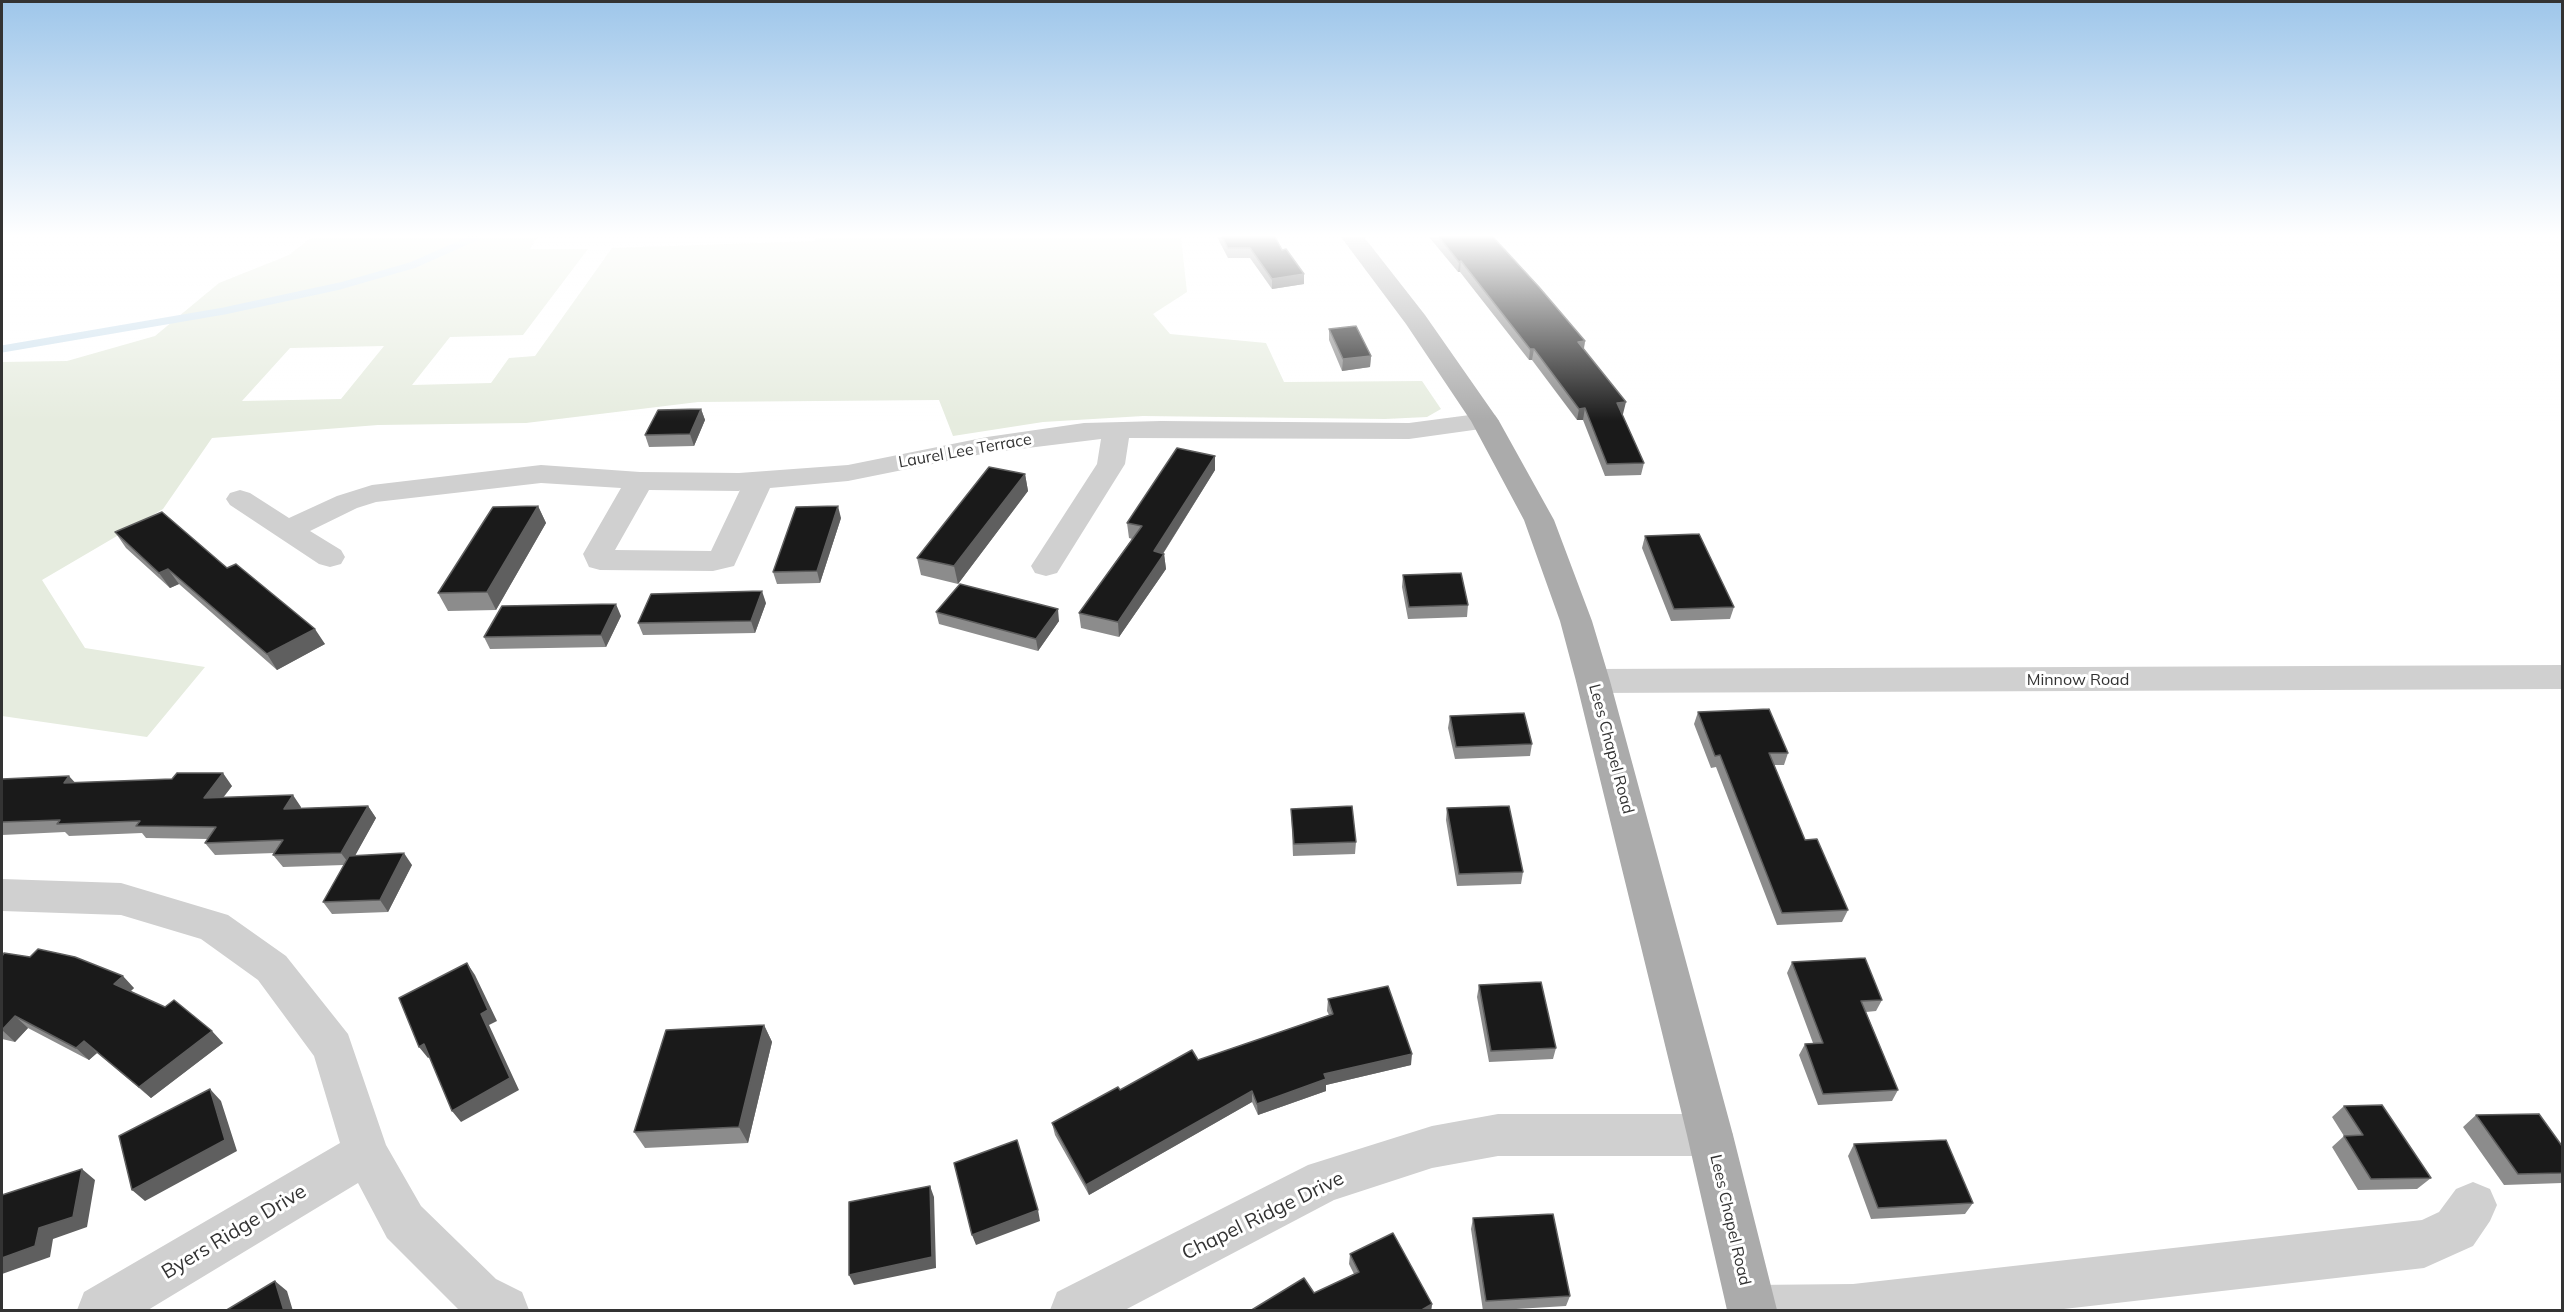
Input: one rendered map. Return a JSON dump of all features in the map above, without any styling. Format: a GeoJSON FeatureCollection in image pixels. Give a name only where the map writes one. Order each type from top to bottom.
{"type":"FeatureCollection","features":[{"type":"Feature","properties":{"kind":"main road","name":"Lees Chapel Road"},"geometry":{"type":"LineString","coordinates":[[1399,298],[1485,421],[1539,520],[1576,621],[1710,1135],[1752,1310]]}},
{"type":"Feature","properties":{"kind":"street","name":"Laurel Lee Terrace"},"geometry":{"type":"LineString","coordinates":[[289,529],[338,506],[372,494],[541,474],[640,481],[759,480],[848,472],[987,445],[1084,431],[1409,430],[1485,421]]}},
{"type":"Feature","properties":{"kind":"street"},"geometry":{"type":"LineString","coordinates":[[1046,566],[1111,464],[1116,430]]}},
{"type":"Feature","properties":{"kind":"street"},"geometry":{"type":"LineString","coordinates":[[640,481],[598,554],[600,560],[713,561],[723,559],[759,480]]}},
{"type":"Feature","properties":{"kind":"street"},"geometry":{"type":"LineString","coordinates":[[240,499],[330,557]]}},
{"type":"Feature","properties":{"kind":"street","name":"Minnow Road"},"geometry":{"type":"LineString","coordinates":[[1593,681],[2562,677]]}},
{"type":"Feature","properties":{"kind":"street"},"geometry":{"type":"LineString","coordinates":[[2,896],[121,899],[214,927],[272,968],[333,1048],[366,1153],[404,1222],[479,1296],[504,1311]]}},
{"type":"Feature","properties":{"kind":"street","name":"Chapel Ridge Drive"},"geometry":{"type":"LineString","coordinates":[[1075,1311],[1324,1181],[1432,1147],[1497,1135],[1710,1135]]}},
{"type":"Feature","properties":{"kind":"street","name":"Byers Ridge Drive"},"geometry":{"type":"LineString","coordinates":[[102,1311],[366,1153]]}},
{"type":"Feature","properties":{"kind":"street"},"geometry":{"type":"LineString","coordinates":[[1752,1310],[1853,1309],[2424,1244],[2456,1229],[2473,1205]]}},
{"type":"Feature","properties":{"kind":"shaded area"},"geometry":{"type":"Polygon","coordinates":[[[201,298],[551,298],[523,335],[450,337],[412,385],[491,383],[509,358],[535,356],[576,298],[1177,298],[1153,314],[1170,334],[1266,343],[1284,382],[1422,381],[1441,409],[1427,417],[1385,419],[1143,416],[1043,422],[953,436],[939,400],[698,402],[526,423],[378,425],[212,438],[163,509],[42,580],[85,648],[205,667],[147,737],[2,716],[2,362],[67,361],[155,336],[201,298]],[[384,346],[290,348],[242,401],[341,399],[384,346]]]}},
{"type":"Feature","properties":{"kind":"building"},"geometry":{"type":"Polygon","coordinates":[[[1490,298],[1549,298],[1585,341],[1578,342],[1626,402],[1617,403],[1644,463],[1607,464],[1585,408],[1579,409],[1534,349],[1530,349],[1490,298]]]}},
{"type":"Feature","properties":{"kind":"building"},"geometry":{"type":"Polygon","coordinates":[[[1356,326],[1371,356],[1343,359],[1329,329],[1356,326]]]}},
{"type":"Feature","properties":{"kind":"building"},"geometry":{"type":"Polygon","coordinates":[[[701,409],[690,434],[645,435],[658,410],[701,409]]]}},
{"type":"Feature","properties":{"kind":"building"},"geometry":{"type":"Polygon","coordinates":[[[1177,448],[1215,456],[1154,551],[1164,554],[1118,622],[1079,613],[1142,526],[1127,523],[1177,448]]]}},
{"type":"Feature","properties":{"kind":"building"},"geometry":{"type":"Polygon","coordinates":[[[989,467],[1025,474],[954,566],[917,558],[989,467]]]}},
{"type":"Feature","properties":{"kind":"building"},"geometry":{"type":"Polygon","coordinates":[[[538,506],[487,592],[438,593],[493,507],[538,506]]]}},
{"type":"Feature","properties":{"kind":"building"},"geometry":{"type":"Polygon","coordinates":[[[838,506],[817,571],[773,572],[796,507],[838,506]]]}},
{"type":"Feature","properties":{"kind":"building"},"geometry":{"type":"Polygon","coordinates":[[[162,512],[227,568],[236,564],[315,629],[267,654],[168,569],[159,573],[115,532],[162,512]]]}},
{"type":"Feature","properties":{"kind":"building"},"geometry":{"type":"Polygon","coordinates":[[[1699,534],[1734,607],[1674,609],[1645,536],[1699,534]]]}},
{"type":"Feature","properties":{"kind":"building"},"geometry":{"type":"Polygon","coordinates":[[[1461,573],[1468,605],[1409,607],[1403,575],[1461,573]]]}},
{"type":"Feature","properties":{"kind":"building"},"geometry":{"type":"Polygon","coordinates":[[[960,584],[1058,609],[1036,639],[936,612],[960,584]]]}},
{"type":"Feature","properties":{"kind":"building"},"geometry":{"type":"Polygon","coordinates":[[[762,591],[751,621],[638,623],[651,594],[762,591]]]}},
{"type":"Feature","properties":{"kind":"building"},"geometry":{"type":"Polygon","coordinates":[[[616,604],[601,635],[484,637],[502,606],[616,604]]]}},
{"type":"Feature","properties":{"kind":"building"},"geometry":{"type":"Polygon","coordinates":[[[1769,709],[1788,753],[1769,753],[1805,840],[1817,839],[1848,910],[1782,913],[1720,755],[1715,756],[1698,712],[1769,709]]]}},
{"type":"Feature","properties":{"kind":"building"},"geometry":{"type":"Polygon","coordinates":[[[1524,713],[1532,744],[1456,747],[1450,716],[1524,713]]]}},
{"type":"Feature","properties":{"kind":"building"},"geometry":{"type":"Polygon","coordinates":[[[177,773],[223,773],[204,798],[293,795],[284,809],[368,806],[341,853],[273,855],[283,840],[205,843],[216,827],[136,826],[140,821],[57,824],[60,820],[2,822],[2,779],[69,776],[64,783],[172,779],[177,773]]]}},
{"type":"Feature","properties":{"kind":"building"},"geometry":{"type":"Polygon","coordinates":[[[1352,806],[1356,842],[1294,844],[1291,809],[1352,806]]]}},
{"type":"Feature","properties":{"kind":"building"},"geometry":{"type":"Polygon","coordinates":[[[1509,806],[1523,872],[1459,874],[1447,808],[1509,806]]]}},
{"type":"Feature","properties":{"kind":"building"},"geometry":{"type":"Polygon","coordinates":[[[404,853],[380,900],[323,902],[349,856],[404,853]]]}},
{"type":"Feature","properties":{"kind":"building"},"geometry":{"type":"Polygon","coordinates":[[[38,949],[75,957],[123,976],[114,984],[165,1007],[174,1000],[212,1031],[139,1087],[84,1041],[76,1048],[15,1016],[2,1030],[2,956],[4,953],[30,957],[38,949]]]}},
{"type":"Feature","properties":{"kind":"building"},"geometry":{"type":"Polygon","coordinates":[[[1865,958],[1882,1000],[1861,1001],[1898,1090],[1823,1094],[1805,1044],[1823,1043],[1792,962],[1865,958]]]}},
{"type":"Feature","properties":{"kind":"building"},"geometry":{"type":"Polygon","coordinates":[[[467,963],[488,1010],[481,1014],[510,1078],[452,1111],[424,1044],[419,1047],[399,998],[467,963]]]}},
{"type":"Feature","properties":{"kind":"building"},"geometry":{"type":"Polygon","coordinates":[[[1541,982],[1556,1048],[1491,1051],[1479,985],[1541,982]]]}},
{"type":"Feature","properties":{"kind":"building"},"geometry":{"type":"Polygon","coordinates":[[[1388,986],[1412,1054],[1324,1074],[1326,1079],[1257,1104],[1252,1091],[1086,1185],[1052,1123],[1118,1087],[1120,1090],[1192,1050],[1198,1060],[1333,1014],[1328,999],[1388,986]]]}},
{"type":"Feature","properties":{"kind":"building"},"geometry":{"type":"Polygon","coordinates":[[[764,1025],[739,1127],[634,1132],[666,1030],[764,1025]]]}},
{"type":"Feature","properties":{"kind":"building"},"geometry":{"type":"Polygon","coordinates":[[[210,1089],[225,1140],[132,1190],[119,1136],[210,1089]]]}},
{"type":"Feature","properties":{"kind":"building"},"geometry":{"type":"Polygon","coordinates":[[[2382,1105],[2431,1178],[2371,1179],[2344,1136],[2363,1135],[2344,1106],[2382,1105]]]}},
{"type":"Feature","properties":{"kind":"building"},"geometry":{"type":"Polygon","coordinates":[[[2539,1114],[2562,1146],[2562,1173],[2518,1174],[2476,1115],[2539,1114]]]}},
{"type":"Feature","properties":{"kind":"building"},"geometry":{"type":"Polygon","coordinates":[[[1017,1140],[1038,1210],[972,1235],[954,1163],[1017,1140]]]}},
{"type":"Feature","properties":{"kind":"building"},"geometry":{"type":"Polygon","coordinates":[[[1946,1140],[1973,1203],[1878,1208],[1854,1144],[1946,1140]]]}},
{"type":"Feature","properties":{"kind":"building"},"geometry":{"type":"Polygon","coordinates":[[[82,1169],[73,1217],[39,1228],[35,1246],[2,1258],[2,1195],[82,1169]]]}},
{"type":"Feature","properties":{"kind":"building"},"geometry":{"type":"Polygon","coordinates":[[[930,1186],[932,1257],[849,1275],[849,1202],[930,1186]]]}},
{"type":"Feature","properties":{"kind":"building"},"geometry":{"type":"Polygon","coordinates":[[[1553,1214],[1570,1296],[1486,1301],[1473,1218],[1553,1214]]]}},
{"type":"Feature","properties":{"kind":"building"},"geometry":{"type":"Polygon","coordinates":[[[1393,1233],[1432,1304],[1420,1311],[1250,1311],[1304,1278],[1314,1293],[1359,1272],[1350,1254],[1393,1233]]]}},
{"type":"Feature","properties":{"kind":"building"},"geometry":{"type":"Polygon","coordinates":[[[275,1281],[284,1311],[225,1311],[275,1281]]]}},
{"type":"Feature","properties":{"kind":"waterway"},"geometry":{"type":"LineString","coordinates":[[2,349],[224,311],[283,298]]}}]}
